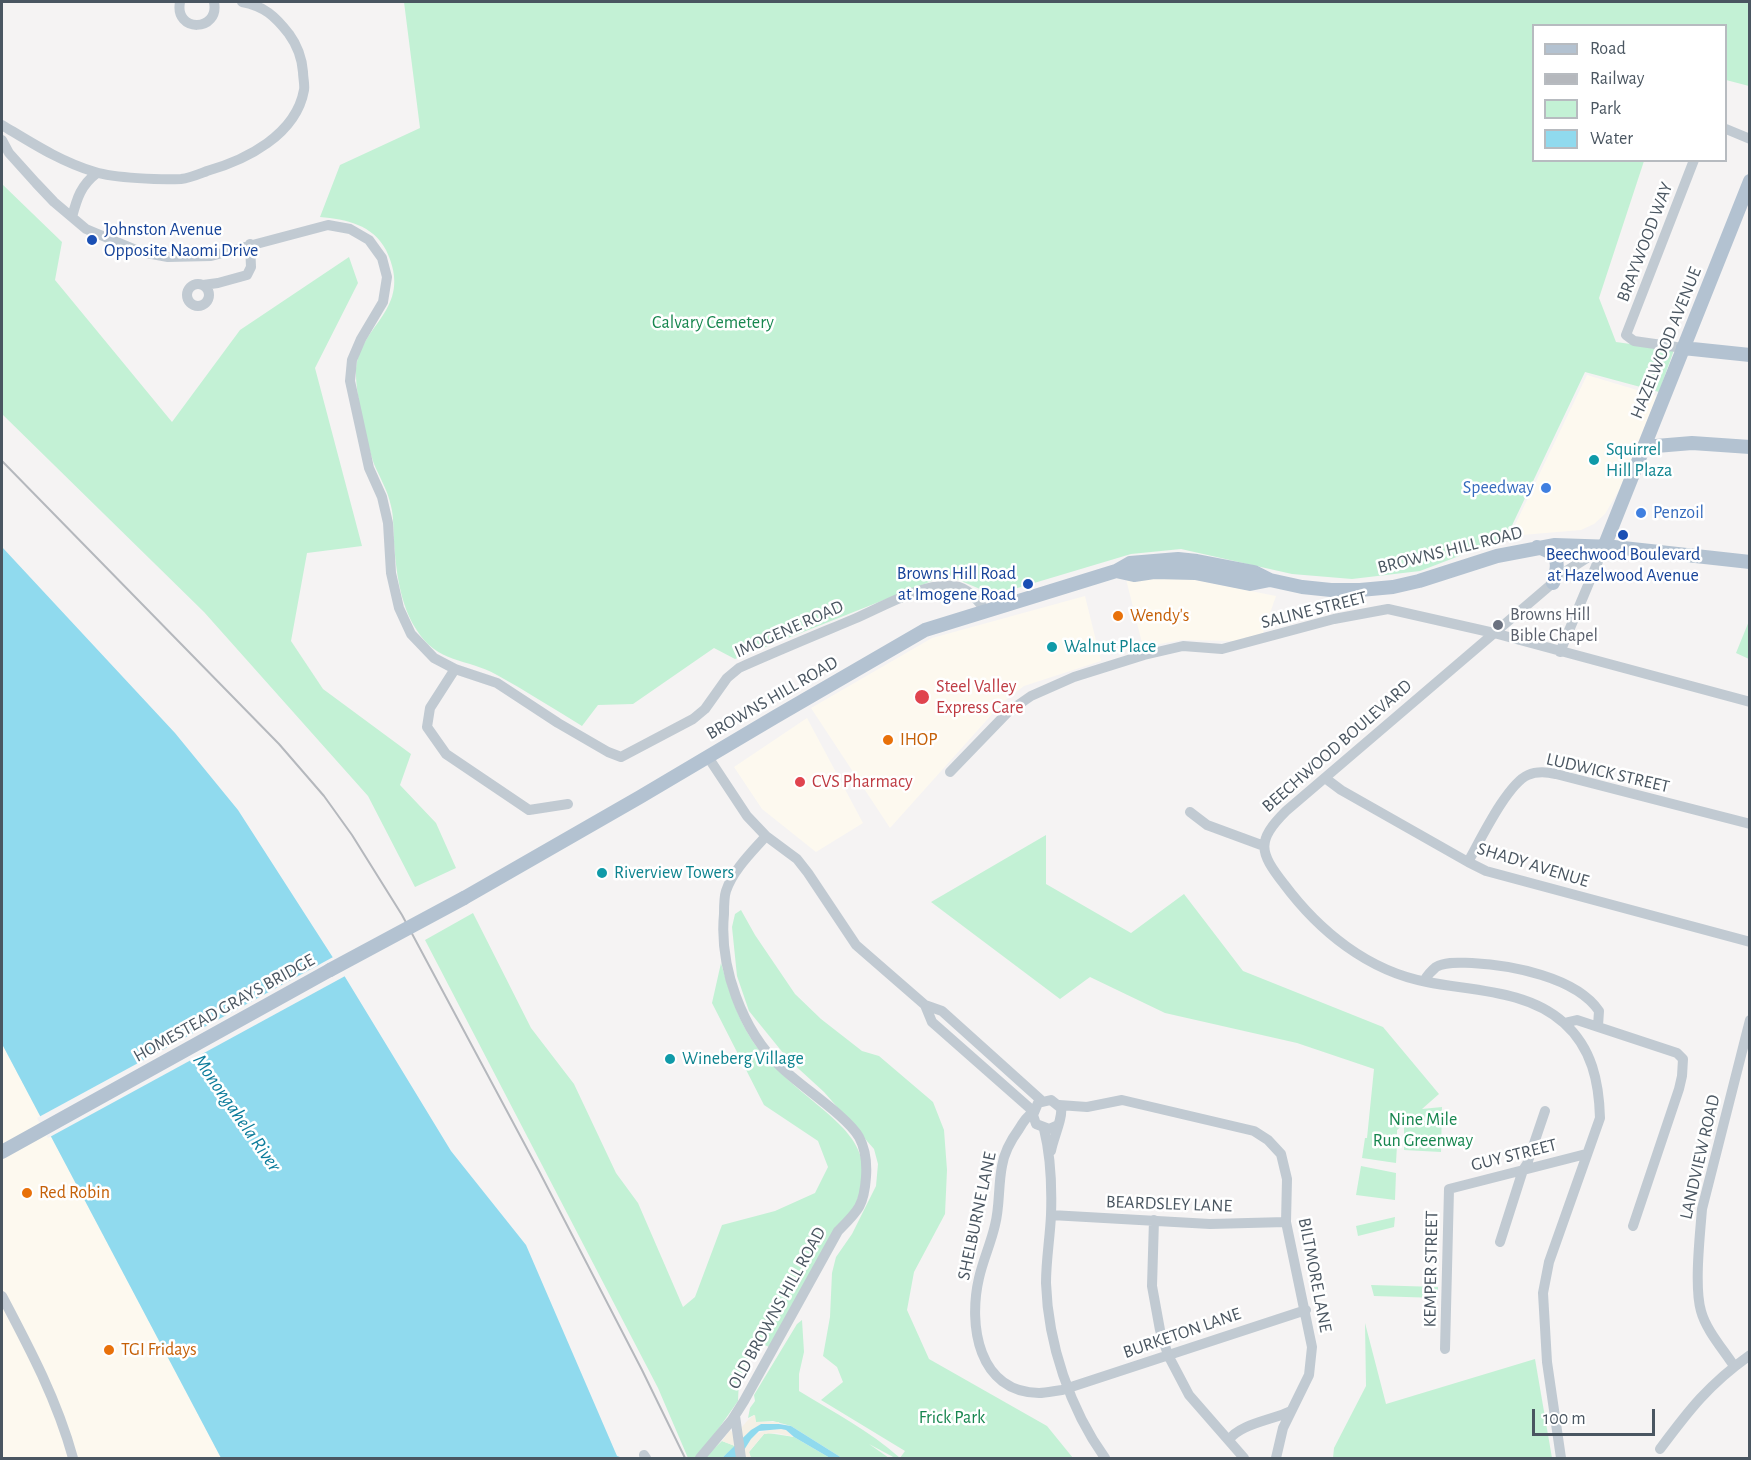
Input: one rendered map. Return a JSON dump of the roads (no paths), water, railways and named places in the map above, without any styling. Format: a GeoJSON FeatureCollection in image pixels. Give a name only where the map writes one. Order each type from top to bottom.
{"type":"FeatureCollection","features":[{"type":"Feature","properties":{"kind":"main road","name":"HAZELWOOD AVENUE"},"geometry":{"type":"LineString","coordinates":[[1604,547],[1735,222],[1749,181]]}},
{"type":"Feature","properties":{"kind":"main road"},"geometry":{"type":"LineString","coordinates":[[1683,348],[1749,355]]}},
{"type":"Feature","properties":{"kind":"main road"},"geometry":{"type":"LineString","coordinates":[[1644,447],[1692,443],[1749,447]]}},
{"type":"Feature","properties":{"kind":"main road","name":"BROWNS HILL ROAD"},"geometry":{"type":"LineString","coordinates":[[464,898],[925,630],[986,611],[1116,571],[1134,575],[1195,573],[1250,584],[1270,580],[1331,590],[1393,587],[1497,556],[1537,547],[1569,544],[1604,547]]}},
{"type":"Feature","properties":{"kind":"main road"},"geometry":{"type":"LineString","coordinates":[[1537,547],[1548,550],[1555,556],[1557,570],[1553,583]]}},
{"type":"Feature","properties":{"kind":"main road"},"geometry":{"type":"LineString","coordinates":[[1604,547],[1749,562]]}},
{"type":"Feature","properties":{"kind":"main road","name":"HOMESTEAD GRAYS BRIDGE"},"geometry":{"type":"LineString","coordinates":[[2,1152],[464,898]]}},
{"type":"Feature","properties":{"kind":"street"},"geometry":{"type":"LineString","coordinates":[[180,2],[181,16],[190,24],[196,25],[208,22],[212,17],[215,11],[214,2]]}},
{"type":"Feature","properties":{"kind":"street"},"geometry":{"type":"LineString","coordinates":[[2,125],[48,153],[97,173],[148,179],[183,178],[217,168],[253,153],[285,127],[297,111],[304,89],[302,67],[295,44],[279,21],[258,5],[242,2]]}},
{"type":"Feature","properties":{"kind":"street"},"geometry":{"type":"LineString","coordinates":[[1727,130],[1749,139]]}},
{"type":"Feature","properties":{"kind":"street"},"geometry":{"type":"LineString","coordinates":[[2,140],[9,153],[36,183],[86,229],[141,252],[168,257],[210,256],[328,225],[350,229],[369,240],[382,258],[387,277],[383,302],[361,339],[352,360],[350,381],[369,468],[384,506],[388,524],[391,573],[399,608],[411,634],[434,658],[455,669],[430,708],[427,727],[446,754],[529,810],[568,804]]}},
{"type":"Feature","properties":{"kind":"street","name":"BRAYWOOD WAY"},"geometry":{"type":"LineString","coordinates":[[1683,348],[1634,341],[1626,335],[1693,162]]}},
{"type":"Feature","properties":{"kind":"street"},"geometry":{"type":"LineString","coordinates":[[72,217],[78,194],[86,181],[97,173]]}},
{"type":"Feature","properties":{"kind":"street"},"geometry":{"type":"LineString","coordinates":[[206,289],[218,283],[247,275],[251,267],[250,244]]}},
{"type":"Feature","properties":{"kind":"street","name":"BEECHWOOD BOULEVARD"},"geometry":{"type":"LineString","coordinates":[[1264,846],[1276,822],[1325,778],[1568,570],[1604,547]]}},
{"type":"Feature","properties":{"kind":"street","name":"HAZELWOOD AVENUE"},"geometry":{"type":"LineString","coordinates":[[1560,652],[1604,547]]}},
{"type":"Feature","properties":{"kind":"street","name":"IMOGENE ROAD"},"geometry":{"type":"LineString","coordinates":[[455,669],[497,683],[558,723],[621,757],[693,719],[705,710],[728,678],[739,668],[908,596],[939,586],[955,586],[975,596],[986,611]]}},
{"type":"Feature","properties":{"kind":"street","name":"SALINE STREET"},"geometry":{"type":"LineString","coordinates":[[950,772],[1008,712],[1032,696],[1074,677],[1144,655],[1184,646],[1222,650],[1334,619],[1388,609],[1494,633],[1749,702]]}},
{"type":"Feature","properties":{"kind":"street"},"geometry":{"type":"LineString","coordinates":[[708,757],[747,816],[766,836],[797,859],[856,945],[925,1005],[942,1011],[1042,1101]]}},
{"type":"Feature","properties":{"kind":"street","name":"LUDWICK STREET"},"geometry":{"type":"LineString","coordinates":[[1468,862],[1518,782],[1531,773],[1556,774],[1749,824]]}},
{"type":"Feature","properties":{"kind":"street","name":"SHADY AVENUE"},"geometry":{"type":"LineString","coordinates":[[1325,778],[1341,790],[1468,862],[1508,878],[1749,942]]}},
{"type":"Feature","properties":{"kind":"street"},"geometry":{"type":"LineString","coordinates":[[1190,812],[1207,825],[1264,846],[1267,861],[1294,898],[1331,935],[1370,963],[1425,981],[1527,1000],[1544,1008],[1564,1023],[1580,1040],[1594,1068],[1599,1093],[1600,1118],[1549,1262],[1543,1293],[1547,1362],[1561,1458]]}},
{"type":"Feature","properties":{"kind":"street","name":"OLD BROWNS HILL ROAD"},"geometry":{"type":"LineString","coordinates":[[700,1458],[736,1420],[838,1231],[859,1209],[865,1190],[867,1161],[858,1137],[844,1121],[779,1066],[754,1034],[734,992],[724,956],[723,925],[726,892],[736,872],[766,836]]}},
{"type":"Feature","properties":{"kind":"street"},"geometry":{"type":"LineString","coordinates":[[1425,981],[1436,967],[1455,963],[1492,964],[1522,970],[1548,977],[1588,998],[1599,1011],[1598,1026]]}},
{"type":"Feature","properties":{"kind":"street"},"geometry":{"type":"LineString","coordinates":[[925,1005],[932,1022],[1033,1111],[1050,1154]]}},
{"type":"Feature","properties":{"kind":"street"},"geometry":{"type":"LineString","coordinates":[[1564,1023],[1577,1020],[1598,1026],[1670,1050],[1683,1059],[1679,1089],[1633,1226]]}},
{"type":"Feature","properties":{"kind":"street","name":"LANDVIEW ROAD"},"geometry":{"type":"LineString","coordinates":[[1734,1366],[1706,1323],[1698,1298],[1702,1209],[1744,1066],[1749,1020]]}},
{"type":"Feature","properties":{"kind":"street"},"geometry":{"type":"LineString","coordinates":[[1033,1111],[1042,1101],[1051,1100],[1059,1105],[1087,1107]]}},
{"type":"Feature","properties":{"kind":"street","name":"BILTMORE LANE"},"geometry":{"type":"LineString","coordinates":[[1087,1107],[1122,1100],[1254,1131],[1268,1140],[1281,1154],[1287,1179],[1286,1222],[1312,1347],[1309,1375],[1283,1428],[1276,1458]]}},
{"type":"Feature","properties":{"kind":"street"},"geometry":{"type":"LineString","coordinates":[[1059,1105],[1062,1112],[1050,1154],[1048,1308],[1062,1370],[1078,1413],[1105,1458]]}},
{"type":"Feature","properties":{"kind":"street"},"geometry":{"type":"LineString","coordinates":[[1020,1127],[1040,1126],[1049,1129],[1087,1107]]}},
{"type":"Feature","properties":{"kind":"street","name":"SHELBURNE LANE"},"geometry":{"type":"LineString","coordinates":[[1033,1111],[1014,1136],[1002,1165],[996,1223],[979,1279],[976,1303],[978,1343],[984,1359],[994,1374],[1015,1388],[1041,1394],[1069,1387]]}},
{"type":"Feature","properties":{"kind":"street"},"geometry":{"type":"LineString","coordinates":[[1500,1242],[1523,1170],[1545,1112]]}},
{"type":"Feature","properties":{"kind":"street","name":"GUY STREET"},"geometry":{"type":"LineString","coordinates":[[1449,1189],[1586,1154]]}},
{"type":"Feature","properties":{"kind":"street","name":"KEMPER STREET"},"geometry":{"type":"LineString","coordinates":[[1445,1349],[1449,1189]]}},
{"type":"Feature","properties":{"kind":"street","name":"BEARDSLEY LANE"},"geometry":{"type":"LineString","coordinates":[[1051,1215],[1210,1224],[1286,1222]]}},
{"type":"Feature","properties":{"kind":"street"},"geometry":{"type":"LineString","coordinates":[[1154,1221],[1152,1286],[1160,1330],[1168,1355],[1189,1395],[1244,1458]]}},
{"type":"Feature","properties":{"kind":"street"},"geometry":{"type":"LineString","coordinates":[[2,1296],[50,1391],[64,1425],[73,1458]]}},
{"type":"Feature","properties":{"kind":"street","name":"BURKETON LANE"},"geometry":{"type":"LineString","coordinates":[[1069,1387],[1306,1310]]}},
{"type":"Feature","properties":{"kind":"street"},"geometry":{"type":"LineString","coordinates":[[1660,1449],[1694,1403],[1713,1383],[1749,1355]]}},
{"type":"Feature","properties":{"kind":"street"},"geometry":{"type":"LineString","coordinates":[[1229,1440],[1238,1430],[1277,1418],[1291,1411]]}},
{"type":"Feature","properties":{"kind":"street"},"geometry":{"type":"LineString","coordinates":[[736,1420],[741,1458]]}},
{"type":"Feature","properties":{"kind":"water","name":"Monongahela River"},"geometry":{"type":"Polygon","coordinates":[[[2,547],[175,733],[238,810],[339,967],[451,1151],[526,1245],[617,1456],[623,1458],[221,1458],[2,1044],[2,547]]]}},
{"type":"Feature","properties":{"kind":"water"},"geometry":{"type":"Polygon","coordinates":[[[761,1424],[791,1426],[842,1458],[830,1458],[781,1429],[759,1431],[739,1458],[722,1458],[751,1430],[761,1424]]]}},
{"type":"Feature","properties":{"kind":"railway"},"geometry":{"type":"LineString","coordinates":[[2,461],[279,744],[324,796],[352,835],[402,915],[539,1171],[685,1458]]}},
{"type":"Feature","properties":{"kind":"place","name":"Johnston Avenue Opposite Naomi Drive"},"geometry":{"type":"Point","coordinates":[92,240]}},
{"type":"Feature","properties":{"kind":"place","name":"Squirrel Hill Plaza"},"geometry":{"type":"Point","coordinates":[1594,460]}},
{"type":"Feature","properties":{"kind":"place","name":"Speedway"},"geometry":{"type":"Point","coordinates":[1546,488]}},
{"type":"Feature","properties":{"kind":"place","name":"Penzoil"},"geometry":{"type":"Point","coordinates":[1641,513]}},
{"type":"Feature","properties":{"kind":"place","name":"Beechwood Boulevard at Hazelwood Avenue"},"geometry":{"type":"Point","coordinates":[1623,535]}},
{"type":"Feature","properties":{"kind":"place","name":"Browns Hill Road at Imogene Road"},"geometry":{"type":"Point","coordinates":[1028,584]}},
{"type":"Feature","properties":{"kind":"place","name":"Wendy's"},"geometry":{"type":"Point","coordinates":[1118,616]}},
{"type":"Feature","properties":{"kind":"place","name":"Browns Hill Bible Chapel"},"geometry":{"type":"Point","coordinates":[1498,625]}},
{"type":"Feature","properties":{"kind":"place","name":"Walnut Place"},"geometry":{"type":"Point","coordinates":[1052,647]}},
{"type":"Feature","properties":{"kind":"place","name":"Steel Valley Express Care"},"geometry":{"type":"Point","coordinates":[922,697]}},
{"type":"Feature","properties":{"kind":"place","name":"IHOP"},"geometry":{"type":"Point","coordinates":[888,740]}},
{"type":"Feature","properties":{"kind":"place","name":"CVS Pharmacy"},"geometry":{"type":"Point","coordinates":[800,782]}},
{"type":"Feature","properties":{"kind":"place","name":"Riverview Towers"},"geometry":{"type":"Point","coordinates":[602,873]}},
{"type":"Feature","properties":{"kind":"place","name":"Wineberg Village"},"geometry":{"type":"Point","coordinates":[670,1059]}},
{"type":"Feature","properties":{"kind":"place","name":"Red Robin"},"geometry":{"type":"Point","coordinates":[27,1193]}},
{"type":"Feature","properties":{"kind":"place","name":"TGI Fridays"},"geometry":{"type":"Point","coordinates":[109,1350]}},
{"type":"Feature","properties":{"kind":"park label","name":"Calvary Cemetery"},"geometry":{"type":"Point","coordinates":[713,323]}},
{"type":"Feature","properties":{"kind":"park label","name":"Nine Mile Run Greenway"},"geometry":{"type":"Point","coordinates":[1423,1130]}},
{"type":"Feature","properties":{"kind":"park label","name":"Frick Park"},"geometry":{"type":"Point","coordinates":[952,1418]}}]}
